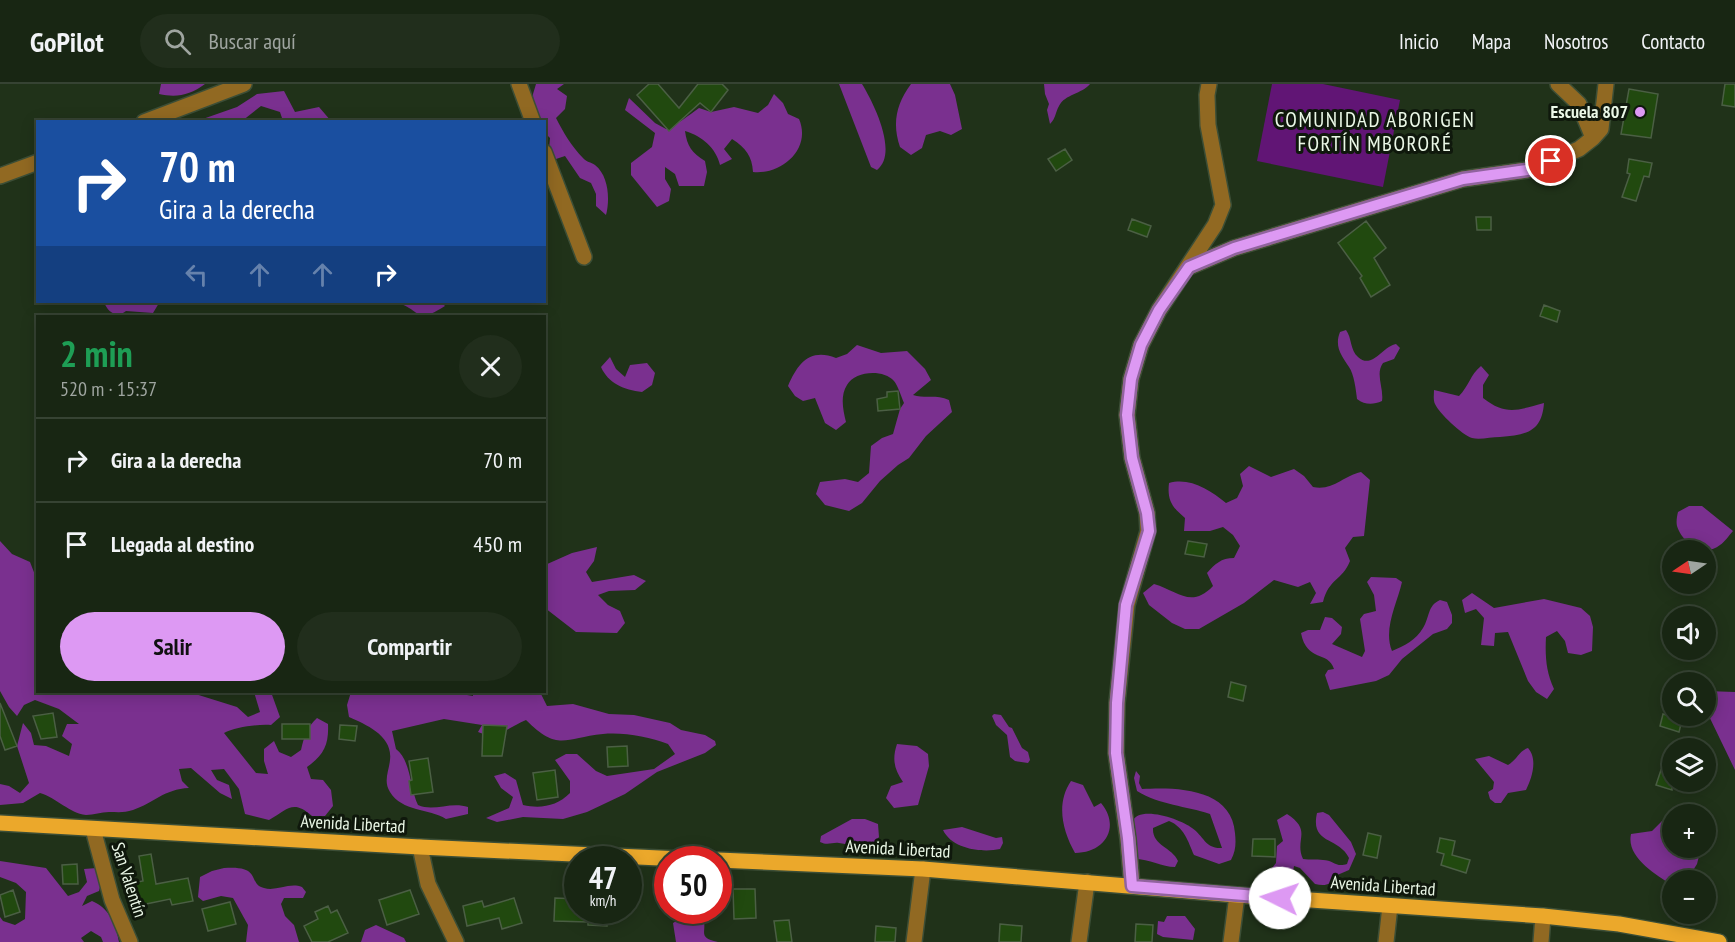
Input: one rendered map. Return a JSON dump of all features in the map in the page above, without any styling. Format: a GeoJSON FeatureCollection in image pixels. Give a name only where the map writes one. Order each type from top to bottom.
{"type":"FeatureCollection","features":[{"type":"Feature","properties":{"kind":"main road","name":"Avenida Libertad"},"geometry":{"type":"LineString","coordinates":[[0,823],[93,830],[654,858]]}},
{"type":"Feature","properties":{"kind":"main road","name":"Avenida Libertad"},"geometry":{"type":"LineString","coordinates":[[732,861],[922,869],[1237,895],[1543,916],[1619,924],[1719,942]]}},
{"type":"Feature","properties":{"kind":"street"},"geometry":{"type":"LineString","coordinates":[[149,120],[244,84]]}},
{"type":"Feature","properties":{"kind":"street"},"geometry":{"type":"LineString","coordinates":[[519,84],[532,120]]}},
{"type":"Feature","properties":{"kind":"street"},"geometry":{"type":"LineString","coordinates":[[1132,886],[1116,753],[1117,703],[1126,605],[1149,531],[1147,513],[1132,458],[1128,406],[1131,379],[1141,345],[1159,310],[1215,225],[1223,205],[1208,125],[1209,84]]}},
{"type":"Feature","properties":{"kind":"street"},"geometry":{"type":"LineString","coordinates":[[1558,84],[1579,104],[1593,138]]}},
{"type":"Feature","properties":{"kind":"street"},"geometry":{"type":"LineString","coordinates":[[1189,267],[1234,248],[1463,179],[1527,170],[1579,148],[1601,129],[1606,84]]}},
{"type":"Feature","properties":{"kind":"street"},"geometry":{"type":"LineString","coordinates":[[546,157],[584,257]]}},
{"type":"Feature","properties":{"kind":"street"},"geometry":{"type":"LineString","coordinates":[[0,176],[36,163]]}},
{"type":"Feature","properties":{"kind":"street","name":"San Valentín"},"geometry":{"type":"LineString","coordinates":[[93,830],[112,900],[130,942]]}},
{"type":"Feature","properties":{"kind":"street"},"geometry":{"type":"LineString","coordinates":[[420,847],[428,884],[456,942]]}},
{"type":"Feature","properties":{"kind":"street"},"geometry":{"type":"LineString","coordinates":[[914,942],[922,869]]}},
{"type":"Feature","properties":{"kind":"street"},"geometry":{"type":"LineString","coordinates":[[1079,942],[1087,882]]}},
{"type":"Feature","properties":{"kind":"street"},"geometry":{"type":"LineString","coordinates":[[1231,942],[1237,895]]}},
{"type":"Feature","properties":{"kind":"street"},"geometry":{"type":"LineString","coordinates":[[1386,942],[1390,906]]}},
{"type":"Feature","properties":{"kind":"street"},"geometry":{"type":"LineString","coordinates":[[1541,942],[1543,916]]}},
{"type":"Feature","properties":{"kind":"shaded area"},"geometry":{"type":"Polygon","coordinates":[[[161,84],[205,84],[189,93],[172,96],[159,94],[161,84]]]}},
{"type":"Feature","properties":{"kind":"shaded area"},"geometry":{"type":"Polygon","coordinates":[[[536,84],[564,84],[557,89],[567,96],[565,109],[556,118],[575,149],[584,159],[595,165],[603,175],[608,195],[606,215],[596,206],[596,194],[591,183],[580,178],[565,156],[553,160],[549,149],[550,138],[546,134],[546,120],[534,120],[533,94],[536,84]]]}},
{"type":"Feature","properties":{"kind":"shaded area"},"geometry":{"type":"Polygon","coordinates":[[[839,84],[862,84],[872,103],[885,140],[883,162],[877,170],[871,167],[839,84]]]}},
{"type":"Feature","properties":{"kind":"shaded area"},"geometry":{"type":"Polygon","coordinates":[[[911,84],[950,84],[955,95],[962,129],[951,135],[940,131],[926,135],[922,148],[911,155],[900,147],[896,122],[902,99],[911,84]]]}},
{"type":"Feature","properties":{"kind":"shaded area"},"geometry":{"type":"Polygon","coordinates":[[[1044,84],[1090,84],[1062,102],[1050,124],[1047,110],[1049,104],[1044,84]]]}},
{"type":"Feature","properties":{"kind":"shaded area"},"geometry":{"type":"Polygon","coordinates":[[[1272,84],[1323,84],[1400,100],[1383,187],[1257,161],[1272,84]]]}},
{"type":"Feature","properties":{"kind":"shaded area"},"geometry":{"type":"Polygon","coordinates":[[[284,91],[295,112],[319,107],[330,120],[283,120],[280,112],[261,106],[243,120],[200,120],[237,107],[257,94],[284,91]]]}},
{"type":"Feature","properties":{"kind":"shaded area"},"geometry":{"type":"Polygon","coordinates":[[[774,94],[783,103],[788,114],[799,119],[802,130],[798,150],[783,164],[764,172],[753,172],[747,153],[732,139],[724,149],[732,159],[720,165],[715,153],[707,144],[697,136],[685,131],[691,149],[705,161],[707,172],[704,186],[679,186],[675,174],[665,167],[665,179],[671,189],[669,201],[657,207],[631,175],[631,163],[652,147],[655,133],[625,110],[629,98],[655,123],[666,129],[699,108],[711,112],[734,107],[758,113],[768,105],[774,94]]]}},
{"type":"Feature","properties":{"kind":"shaded area"},"geometry":{"type":"Polygon","coordinates":[[[104,303],[159,303],[153,313],[126,311],[116,314],[110,312],[104,303]]]}},
{"type":"Feature","properties":{"kind":"shaded area"},"geometry":{"type":"Polygon","coordinates":[[[398,303],[442,303],[445,306],[428,315],[420,315],[398,303]]]}},
{"type":"Feature","properties":{"kind":"shaded area"},"geometry":{"type":"Polygon","coordinates":[[[1346,330],[1354,351],[1363,360],[1373,359],[1396,344],[1400,348],[1394,359],[1383,363],[1381,367],[1382,401],[1369,404],[1357,399],[1351,370],[1338,347],[1340,332],[1346,330]]]}},
{"type":"Feature","properties":{"kind":"shaded area"},"geometry":{"type":"Polygon","coordinates":[[[857,345],[881,353],[907,351],[925,369],[931,380],[913,395],[949,400],[952,412],[926,436],[909,458],[880,481],[862,503],[849,511],[825,505],[816,494],[820,482],[845,479],[858,482],[869,473],[871,446],[893,434],[904,403],[897,386],[889,377],[876,373],[862,374],[851,380],[845,389],[843,398],[846,422],[836,430],[825,423],[815,398],[803,401],[795,396],[788,386],[801,364],[812,356],[827,355],[836,358],[847,354],[857,345]]]}},
{"type":"Feature","properties":{"kind":"shaded area"},"geometry":{"type":"Polygon","coordinates":[[[610,357],[616,369],[625,377],[630,365],[647,363],[655,373],[652,385],[642,392],[629,390],[612,381],[601,367],[610,357]]]}},
{"type":"Feature","properties":{"kind":"shaded area"},"geometry":{"type":"Polygon","coordinates":[[[1481,366],[1489,375],[1483,385],[1483,398],[1491,404],[1512,410],[1544,403],[1543,413],[1536,426],[1518,435],[1475,439],[1463,433],[1446,418],[1435,404],[1434,390],[1459,396],[1481,366]]]}},
{"type":"Feature","properties":{"kind":"shaded area"},"geometry":{"type":"Polygon","coordinates":[[[1249,466],[1271,477],[1294,469],[1313,487],[1320,488],[1361,472],[1370,480],[1364,536],[1353,537],[1345,548],[1350,561],[1347,568],[1329,588],[1323,602],[1310,604],[1316,593],[1310,582],[1298,587],[1274,580],[1244,603],[1199,629],[1185,629],[1172,623],[1149,605],[1143,593],[1154,584],[1184,596],[1198,596],[1205,593],[1213,586],[1207,573],[1219,562],[1234,558],[1240,546],[1233,535],[1223,527],[1210,531],[1184,531],[1185,518],[1171,503],[1169,483],[1192,483],[1206,489],[1226,503],[1237,498],[1243,486],[1240,474],[1249,466]]]}},
{"type":"Feature","properties":{"kind":"shaded area"},"geometry":{"type":"Polygon","coordinates":[[[1689,506],[1702,506],[1733,531],[1716,548],[1716,540],[1686,540],[1677,524],[1678,512],[1689,506]]]}},
{"type":"Feature","properties":{"kind":"shaded area"},"geometry":{"type":"Polygon","coordinates":[[[0,541],[12,554],[30,562],[36,577],[36,693],[192,693],[237,707],[248,717],[260,712],[254,693],[271,693],[280,717],[271,725],[247,726],[224,733],[256,773],[268,774],[264,761],[264,749],[274,741],[279,752],[291,757],[301,750],[306,732],[317,718],[328,724],[328,737],[324,749],[318,758],[307,767],[311,779],[323,780],[331,790],[333,806],[325,816],[312,816],[295,807],[286,809],[269,820],[245,814],[239,789],[224,769],[211,770],[217,780],[229,785],[232,799],[220,793],[191,768],[179,769],[182,781],[189,788],[173,791],[127,812],[80,814],[40,793],[23,803],[0,805],[0,784],[9,786],[20,793],[29,783],[17,746],[23,723],[31,733],[34,745],[46,746],[69,756],[72,744],[62,736],[67,724],[79,724],[59,709],[35,700],[24,705],[17,716],[0,691],[0,541]]]}},
{"type":"Feature","properties":{"kind":"shaded area"},"geometry":{"type":"Polygon","coordinates":[[[597,547],[594,561],[586,572],[592,582],[634,575],[646,581],[635,590],[609,591],[598,595],[608,605],[620,611],[625,623],[617,633],[576,632],[546,609],[546,565],[572,553],[597,547]]]}},
{"type":"Feature","properties":{"kind":"shaded area"},"geometry":{"type":"Polygon","coordinates":[[[1371,577],[1396,578],[1402,582],[1390,625],[1392,651],[1417,636],[1433,605],[1440,600],[1447,602],[1452,615],[1452,623],[1447,629],[1433,634],[1402,659],[1389,675],[1376,681],[1330,690],[1325,675],[1328,670],[1334,669],[1331,663],[1308,649],[1301,633],[1308,630],[1320,630],[1325,617],[1332,618],[1342,627],[1341,634],[1332,644],[1362,657],[1365,651],[1360,619],[1364,614],[1376,611],[1374,595],[1367,582],[1371,577]]]}},
{"type":"Feature","properties":{"kind":"shaded area"},"geometry":{"type":"Polygon","coordinates":[[[1472,593],[1494,608],[1544,599],[1581,608],[1590,616],[1593,627],[1592,651],[1581,655],[1568,653],[1565,641],[1557,631],[1546,637],[1547,664],[1554,689],[1547,699],[1536,692],[1528,681],[1508,632],[1495,633],[1494,646],[1481,645],[1484,618],[1476,609],[1465,613],[1462,600],[1472,593]]]}},
{"type":"Feature","properties":{"kind":"shaded area"},"geometry":{"type":"Polygon","coordinates":[[[1716,691],[1735,692],[1735,770],[1714,726],[1716,726],[1716,691]]]}},
{"type":"Feature","properties":{"kind":"shaded area"},"geometry":{"type":"Polygon","coordinates":[[[351,693],[460,693],[473,696],[473,693],[540,693],[547,706],[573,704],[609,714],[634,715],[670,723],[681,730],[705,735],[715,741],[716,745],[705,753],[657,772],[625,794],[587,812],[563,819],[523,817],[497,822],[486,818],[509,808],[513,797],[501,788],[494,776],[505,773],[516,780],[523,805],[536,807],[554,804],[570,793],[570,781],[555,760],[566,754],[577,754],[596,771],[607,776],[654,769],[675,754],[668,744],[628,734],[603,734],[570,740],[554,740],[526,720],[491,735],[478,732],[482,725],[444,719],[392,731],[396,749],[405,760],[418,805],[468,807],[468,814],[446,819],[401,803],[395,798],[388,788],[390,752],[387,744],[377,732],[349,717],[347,705],[351,693]]]}},
{"type":"Feature","properties":{"kind":"shaded area"},"geometry":{"type":"Polygon","coordinates":[[[1001,715],[1012,728],[1022,748],[1028,752],[1030,760],[1028,763],[1015,761],[1010,757],[1007,735],[996,725],[992,716],[1001,715]]]}},
{"type":"Feature","properties":{"kind":"shaded area"},"geometry":{"type":"Polygon","coordinates":[[[897,744],[917,746],[928,754],[929,766],[918,805],[894,808],[886,798],[891,786],[903,782],[895,764],[897,744]]]}},
{"type":"Feature","properties":{"kind":"shaded area"},"geometry":{"type":"Polygon","coordinates":[[[1528,748],[1533,763],[1526,790],[1508,793],[1501,803],[1495,803],[1490,799],[1488,792],[1493,789],[1494,782],[1475,759],[1489,756],[1508,765],[1528,748]]]}},
{"type":"Feature","properties":{"kind":"shaded area"},"geometry":{"type":"Polygon","coordinates":[[[1136,771],[1140,776],[1139,783],[1142,789],[1186,790],[1200,793],[1224,807],[1232,818],[1235,833],[1235,847],[1231,860],[1219,864],[1194,855],[1182,831],[1169,821],[1153,828],[1159,843],[1178,861],[1175,867],[1134,859],[1131,826],[1136,817],[1143,814],[1161,815],[1179,821],[1196,831],[1208,844],[1222,848],[1210,814],[1164,802],[1137,791],[1134,778],[1136,771]]]}},
{"type":"Feature","properties":{"kind":"shaded area"},"geometry":{"type":"Polygon","coordinates":[[[1071,781],[1083,785],[1094,807],[1101,803],[1110,821],[1107,837],[1102,844],[1086,852],[1075,853],[1062,817],[1063,798],[1071,781]]]}},
{"type":"Feature","properties":{"kind":"shaded area"},"geometry":{"type":"Polygon","coordinates":[[[1323,812],[1329,815],[1351,842],[1356,854],[1349,870],[1335,876],[1329,883],[1321,885],[1315,884],[1300,868],[1294,866],[1293,872],[1285,880],[1278,880],[1272,875],[1272,868],[1276,863],[1277,846],[1283,841],[1277,820],[1287,814],[1295,820],[1301,830],[1300,846],[1303,859],[1347,864],[1349,858],[1344,851],[1321,836],[1318,830],[1317,813],[1323,812]]]}},
{"type":"Feature","properties":{"kind":"shaded area"},"geometry":{"type":"Polygon","coordinates":[[[852,819],[865,819],[878,824],[879,837],[875,842],[866,846],[856,846],[820,842],[821,836],[852,819]]]}},
{"type":"Feature","properties":{"kind":"shaded area"},"geometry":{"type":"Polygon","coordinates":[[[1662,821],[1662,858],[1698,858],[1693,870],[1662,870],[1662,879],[1643,864],[1633,850],[1631,834],[1652,831],[1662,821]]]}},
{"type":"Feature","properties":{"kind":"shaded area"},"geometry":{"type":"Polygon","coordinates":[[[962,827],[996,838],[1002,837],[1003,843],[1000,849],[976,850],[953,842],[943,830],[962,827]]]}},
{"type":"Feature","properties":{"kind":"shaded area"},"geometry":{"type":"Polygon","coordinates":[[[0,861],[46,868],[68,896],[79,892],[87,882],[84,869],[97,868],[102,879],[99,891],[87,896],[82,906],[92,901],[103,908],[114,923],[119,942],[103,942],[101,937],[91,931],[81,938],[84,942],[0,942],[0,917],[3,921],[15,925],[25,919],[26,892],[16,883],[0,877],[0,861]]]}},
{"type":"Feature","properties":{"kind":"shaded area"},"geometry":{"type":"Polygon","coordinates":[[[224,868],[244,869],[252,875],[259,886],[264,888],[302,887],[306,892],[303,898],[284,898],[281,904],[285,916],[294,925],[299,942],[246,942],[248,925],[233,898],[221,896],[203,901],[198,897],[200,877],[224,868]]]}},
{"type":"Feature","properties":{"kind":"shaded area"},"geometry":{"type":"Polygon","coordinates":[[[1167,916],[1185,916],[1195,929],[1193,940],[1163,937],[1157,934],[1158,921],[1164,922],[1167,916]]]}},
{"type":"Feature","properties":{"kind":"shaded area"},"geometry":{"type":"Polygon","coordinates":[[[673,924],[704,924],[705,936],[718,942],[676,942],[673,924]]]}},
{"type":"Feature","properties":{"kind":"shaded area"},"geometry":{"type":"Polygon","coordinates":[[[376,925],[404,938],[406,942],[361,942],[365,930],[376,925]]]}},
{"type":"Feature","properties":{"kind":"building"},"geometry":{"type":"Polygon","coordinates":[[[649,84],[658,84],[679,108],[698,84],[722,84],[728,90],[711,112],[700,103],[669,131],[637,95],[649,84]]]}},
{"type":"Feature","properties":{"kind":"building"},"geometry":{"type":"Polygon","coordinates":[[[1725,84],[1735,84],[1735,107],[1722,105],[1725,84]]]}},
{"type":"Feature","properties":{"kind":"building"},"geometry":{"type":"Polygon","coordinates":[[[1629,89],[1658,94],[1651,138],[1621,134],[1629,89]]]}},
{"type":"Feature","properties":{"kind":"building"},"geometry":{"type":"Polygon","coordinates":[[[1065,149],[1072,160],[1056,171],[1048,159],[1065,149]]]}},
{"type":"Feature","properties":{"kind":"building"},"geometry":{"type":"Polygon","coordinates":[[[1629,159],[1652,163],[1649,177],[1644,176],[1636,201],[1622,197],[1630,174],[1627,173],[1629,159]]]}},
{"type":"Feature","properties":{"kind":"building"},"geometry":{"type":"Polygon","coordinates":[[[1476,217],[1491,217],[1491,230],[1477,230],[1476,217]]]}},
{"type":"Feature","properties":{"kind":"building"},"geometry":{"type":"Polygon","coordinates":[[[1132,219],[1151,226],[1147,237],[1128,230],[1132,219]]]}},
{"type":"Feature","properties":{"kind":"building"},"geometry":{"type":"Polygon","coordinates":[[[1366,221],[1386,248],[1374,258],[1390,285],[1371,297],[1360,278],[1362,276],[1338,243],[1366,221]]]}},
{"type":"Feature","properties":{"kind":"building"},"geometry":{"type":"Polygon","coordinates":[[[1544,305],[1560,311],[1557,322],[1540,316],[1544,305]]]}},
{"type":"Feature","properties":{"kind":"building"},"geometry":{"type":"Polygon","coordinates":[[[898,391],[900,409],[878,411],[877,399],[887,397],[887,392],[898,391]]]}},
{"type":"Feature","properties":{"kind":"building"},"geometry":{"type":"Polygon","coordinates":[[[1188,541],[1207,544],[1204,557],[1185,554],[1188,541]]]}},
{"type":"Feature","properties":{"kind":"building"},"geometry":{"type":"Polygon","coordinates":[[[1231,682],[1246,686],[1243,701],[1228,697],[1231,682]]]}},
{"type":"Feature","properties":{"kind":"building"},"geometry":{"type":"Polygon","coordinates":[[[0,703],[17,746],[5,750],[0,736],[0,703]]]}},
{"type":"Feature","properties":{"kind":"building"},"geometry":{"type":"Polygon","coordinates":[[[53,713],[57,737],[41,739],[33,716],[53,713]]]}},
{"type":"Feature","properties":{"kind":"building"},"geometry":{"type":"Polygon","coordinates":[[[1662,718],[1662,726],[1680,726],[1679,732],[1660,726],[1662,718]]]}},
{"type":"Feature","properties":{"kind":"building"},"geometry":{"type":"Polygon","coordinates":[[[282,724],[310,724],[310,739],[282,739],[282,724]]]}},
{"type":"Feature","properties":{"kind":"building"},"geometry":{"type":"Polygon","coordinates":[[[340,725],[357,726],[355,741],[339,739],[340,725]]]}},
{"type":"Feature","properties":{"kind":"building"},"geometry":{"type":"Polygon","coordinates":[[[483,725],[507,726],[502,756],[482,756],[483,725]]]}},
{"type":"Feature","properties":{"kind":"building"},"geometry":{"type":"Polygon","coordinates":[[[627,746],[628,766],[608,767],[607,747],[627,746]]]}},
{"type":"Feature","properties":{"kind":"building"},"geometry":{"type":"Polygon","coordinates":[[[428,758],[433,792],[411,795],[409,781],[412,780],[409,761],[428,758]]]}},
{"type":"Feature","properties":{"kind":"building"},"geometry":{"type":"Polygon","coordinates":[[[555,770],[558,797],[537,800],[533,773],[555,770]]]}},
{"type":"Feature","properties":{"kind":"building"},"geometry":{"type":"Polygon","coordinates":[[[1661,770],[1662,770],[1662,787],[1656,785],[1661,770]]]}},
{"type":"Feature","properties":{"kind":"building"},"geometry":{"type":"Polygon","coordinates":[[[1368,833],[1381,836],[1377,858],[1363,855],[1368,833]]]}},
{"type":"Feature","properties":{"kind":"building"},"geometry":{"type":"Polygon","coordinates":[[[1440,838],[1455,841],[1452,855],[1470,860],[1466,873],[1441,865],[1444,854],[1437,852],[1440,838]]]}},
{"type":"Feature","properties":{"kind":"building"},"geometry":{"type":"Polygon","coordinates":[[[1253,839],[1275,839],[1275,857],[1252,856],[1253,839]]]}},
{"type":"Feature","properties":{"kind":"building"},"geometry":{"type":"Polygon","coordinates":[[[151,854],[156,884],[188,878],[193,901],[172,905],[170,899],[136,906],[132,883],[143,881],[139,856],[151,854]]]}},
{"type":"Feature","properties":{"kind":"building"},"geometry":{"type":"Polygon","coordinates":[[[77,864],[78,884],[63,884],[62,865],[77,864]]]}},
{"type":"Feature","properties":{"kind":"building"},"geometry":{"type":"Polygon","coordinates":[[[733,889],[755,889],[756,918],[734,919],[733,889]]]}},
{"type":"Feature","properties":{"kind":"building"},"geometry":{"type":"Polygon","coordinates":[[[13,890],[20,912],[5,917],[0,895],[13,890]]]}},
{"type":"Feature","properties":{"kind":"building"},"geometry":{"type":"Polygon","coordinates":[[[410,890],[419,914],[387,925],[379,900],[410,890]]]}},
{"type":"Feature","properties":{"kind":"building"},"geometry":{"type":"Polygon","coordinates":[[[514,898],[522,923],[502,929],[499,918],[467,926],[463,906],[482,901],[484,907],[514,898]]]}},
{"type":"Feature","properties":{"kind":"building"},"geometry":{"type":"Polygon","coordinates":[[[555,898],[564,898],[564,921],[554,921],[555,898]]]}},
{"type":"Feature","properties":{"kind":"building"},"geometry":{"type":"Polygon","coordinates":[[[230,902],[236,924],[208,931],[202,909],[230,902]]]}},
{"type":"Feature","properties":{"kind":"building"},"geometry":{"type":"Polygon","coordinates":[[[328,906],[331,913],[337,910],[348,933],[328,942],[312,942],[304,926],[318,919],[315,912],[328,906]]]}},
{"type":"Feature","properties":{"kind":"building"},"geometry":{"type":"Polygon","coordinates":[[[789,920],[792,942],[777,942],[774,921],[789,920]]]}},
{"type":"Feature","properties":{"kind":"building"},"geometry":{"type":"Polygon","coordinates":[[[607,924],[607,926],[588,925],[607,924]]]}},
{"type":"Feature","properties":{"kind":"building"},"geometry":{"type":"Polygon","coordinates":[[[1000,924],[1022,926],[1021,942],[999,942],[1000,924]]]}},
{"type":"Feature","properties":{"kind":"building"},"geometry":{"type":"Polygon","coordinates":[[[1136,924],[1153,925],[1152,942],[1135,942],[1136,924]]]}},
{"type":"Feature","properties":{"kind":"building"},"geometry":{"type":"Polygon","coordinates":[[[876,926],[896,928],[895,942],[875,942],[876,926]]]}},
{"type":"Feature","properties":{"kind":"place","name":"Escuela 807"},"geometry":{"type":"Point","coordinates":[1640,112]}},
{"type":"Feature","properties":{"kind":"district","name":"COMUNIDAD ABORIGEN FORTÍN MBORORÉ"},"geometry":{"type":"Point","coordinates":[1375,132]}},
{"type":"Feature","properties":{"kind":"route"},"geometry":{"type":"LineString","coordinates":[[1280,898],[1132,886],[1116,753],[1117,703],[1126,605],[1149,531],[1147,513],[1132,458],[1127,415],[1131,379],[1141,345],[1159,310],[1189,267],[1234,248],[1463,179],[1527,170],[1551,161]]}}]}
